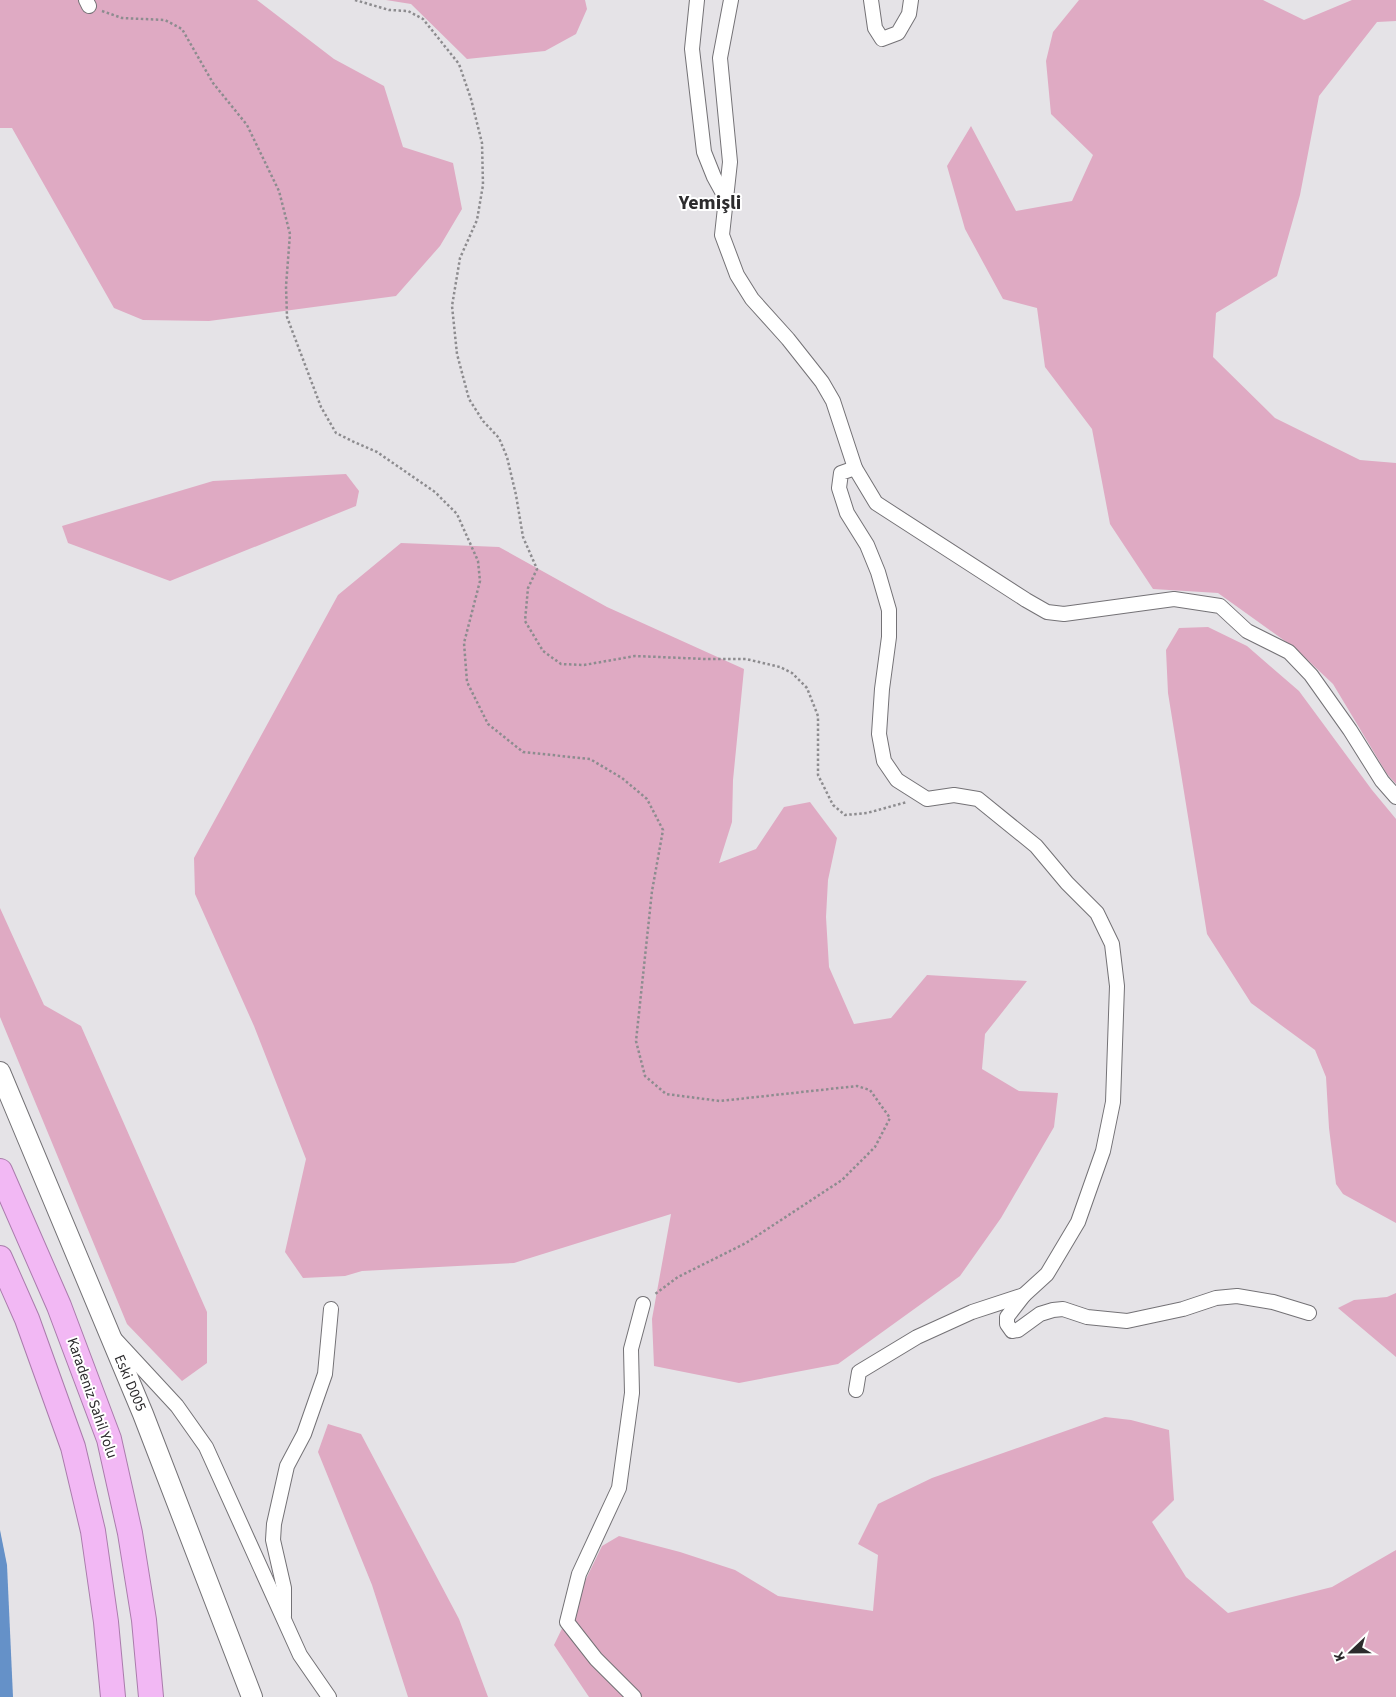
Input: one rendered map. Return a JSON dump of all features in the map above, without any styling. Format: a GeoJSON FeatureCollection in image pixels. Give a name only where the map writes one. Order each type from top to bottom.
{"type":"FeatureCollection","features":[{"type":"Feature","properties":{"kind":"highway","name":"Karadeniz Sahil Yolu"},"geometry":{"type":"LineString","coordinates":[[0,1171],[59,1306],[109,1439],[130,1533],[144,1620],[150,1697]]}},
{"type":"Feature","properties":{"kind":"highway"},"geometry":{"type":"LineString","coordinates":[[0,1258],[27,1319],[73,1447],[93,1531],[106,1622],[113,1697]]}},
{"type":"Feature","properties":{"kind":"main road","name":"Eski D005"},"geometry":{"type":"LineString","coordinates":[[0,1072],[143,1414],[252,1697]]}},
{"type":"Feature","properties":{"kind":"street"},"geometry":{"type":"LineString","coordinates":[[697,0],[692,49],[704,152],[714,177],[726,199]]}},
{"type":"Feature","properties":{"kind":"street"},"geometry":{"type":"LineString","coordinates":[[731,0],[720,58],[730,162],[722,235],[737,275],[752,299],[788,339],[822,382],[833,401],[855,468],[876,503],[1047,612],[1064,614],[1174,599],[1220,606],[1248,631],[1289,652],[1311,675],[1350,730],[1382,781],[1396,797]]}},
{"type":"Feature","properties":{"kind":"street"},"geometry":{"type":"LineString","coordinates":[[872,0],[875,28],[882,39],[898,33],[909,14],[912,0]]}},
{"type":"Feature","properties":{"kind":"street"},"geometry":{"type":"LineString","coordinates":[[855,468],[841,473],[839,488],[848,514],[867,545],[878,572],[889,610],[889,637],[882,689],[879,734],[884,762],[897,780],[927,799],[954,795],[978,799],[1036,846],[1067,883],[1097,913],[1112,944],[1117,986],[1113,1102],[1103,1151],[1078,1222],[1047,1274],[1024,1295],[1006,1317],[1007,1324],[1012,1331],[1018,1330],[1040,1314],[1053,1310],[1063,1310],[1087,1317],[1127,1321],[1184,1309],[1216,1298],[1237,1296],[1273,1302],[1309,1313]]}},
{"type":"Feature","properties":{"kind":"street"},"geometry":{"type":"LineString","coordinates":[[856,1390],[859,1372],[916,1337],[972,1312],[1024,1295]]}},
{"type":"Feature","properties":{"kind":"street"},"geometry":{"type":"LineString","coordinates":[[634,1697],[596,1659],[567,1622],[579,1574],[619,1488],[632,1393],[631,1349],[643,1304]]}},
{"type":"Feature","properties":{"kind":"street"},"geometry":{"type":"LineString","coordinates":[[285,1622],[284,1588],[274,1540],[274,1524],[287,1466],[304,1434],[325,1374],[331,1309]]}},
{"type":"Feature","properties":{"kind":"street"},"geometry":{"type":"LineString","coordinates":[[108,1331],[177,1406],[206,1447],[300,1655],[329,1697]]}},
{"type":"Feature","properties":{"kind":"path"},"geometry":{"type":"LineString","coordinates":[[355,0],[390,10],[408,11],[423,19],[460,64],[471,99],[482,143],[483,186],[477,220],[460,258],[452,306],[457,354],[469,399],[483,421],[499,438],[507,458],[516,495],[523,538],[536,569],[528,588],[525,621],[543,651],[561,664],[584,665],[635,656],[746,659],[780,667],[792,673],[807,688],[818,716],[818,774],[833,806],[845,815],[868,813],[894,807],[922,796]]}},
{"type":"Feature","properties":{"kind":"path"},"geometry":{"type":"LineString","coordinates":[[87,3],[122,18],[164,20],[182,29],[213,83],[247,124],[279,191],[290,234],[286,286],[287,317],[321,407],[336,433],[377,452],[435,492],[457,514],[478,561],[480,582],[464,643],[467,682],[488,724],[523,752],[590,758],[622,778],[647,799],[663,830],[652,891],[636,1041],[645,1076],[666,1094],[720,1101],[857,1086],[870,1090],[890,1118],[875,1148],[842,1180],[746,1243],[678,1277],[643,1304]]}},
{"type":"Feature","properties":{"kind":"shaded area"},"geometry":{"type":"Polygon","coordinates":[[[0,0],[257,0],[334,59],[384,86],[403,147],[453,163],[462,209],[440,246],[396,296],[209,321],[143,320],[114,308],[12,128],[0,128],[0,0]]]}},
{"type":"Feature","properties":{"kind":"shaded area"},"geometry":{"type":"Polygon","coordinates":[[[386,0],[585,0],[587,9],[576,34],[545,51],[467,59],[411,4],[386,0]]]}},
{"type":"Feature","properties":{"kind":"shaded area"},"geometry":{"type":"Polygon","coordinates":[[[1079,0],[1263,0],[1304,20],[1352,0],[1396,0],[1396,21],[1377,22],[1319,96],[1300,195],[1277,276],[1216,313],[1213,357],[1275,418],[1360,460],[1396,463],[1396,784],[1387,774],[1333,684],[1296,649],[1218,593],[1153,589],[1110,524],[1092,429],[1045,367],[1037,308],[1003,299],[965,229],[947,166],[971,126],[1016,211],[1072,201],[1093,155],[1051,114],[1046,61],[1053,32],[1079,0]]]}},
{"type":"Feature","properties":{"kind":"shaded area"},"geometry":{"type":"Polygon","coordinates":[[[346,474],[359,491],[356,506],[170,581],[68,543],[62,526],[213,481],[346,474]]]}},
{"type":"Feature","properties":{"kind":"shaded area"},"geometry":{"type":"Polygon","coordinates":[[[401,543],[499,547],[607,607],[744,669],[733,780],[732,822],[719,863],[756,849],[784,807],[810,802],[837,838],[828,880],[826,917],[829,967],[854,1024],[891,1018],[927,975],[1027,981],[985,1034],[982,1069],[1019,1091],[1058,1093],[1054,1127],[1001,1218],[960,1276],[838,1364],[739,1383],[654,1366],[652,1319],[671,1214],[514,1263],[362,1271],[345,1276],[303,1278],[285,1252],[306,1159],[254,1026],[195,894],[194,858],[338,595],[401,543]]]}},
{"type":"Feature","properties":{"kind":"shaded area"},"geometry":{"type":"Polygon","coordinates":[[[1208,627],[1247,646],[1299,691],[1372,790],[1396,819],[1396,1223],[1343,1194],[1336,1184],[1329,1128],[1326,1077],[1315,1050],[1251,1003],[1207,934],[1168,693],[1166,650],[1179,628],[1208,627]]]}},
{"type":"Feature","properties":{"kind":"shaded area"},"geometry":{"type":"Polygon","coordinates":[[[0,908],[44,1005],[81,1026],[207,1312],[207,1363],[182,1381],[127,1324],[0,1017],[0,908]]]}},
{"type":"Feature","properties":{"kind":"shaded area"},"geometry":{"type":"Polygon","coordinates":[[[1396,1293],[1396,1357],[1338,1308],[1354,1300],[1387,1297],[1396,1293]]]}},
{"type":"Feature","properties":{"kind":"shaded area"},"geometry":{"type":"Polygon","coordinates":[[[1105,1417],[1131,1420],[1169,1430],[1174,1500],[1152,1522],[1186,1577],[1228,1613],[1332,1587],[1396,1550],[1396,1697],[589,1697],[554,1645],[602,1546],[619,1536],[680,1552],[735,1570],[778,1596],[873,1611],[878,1555],[858,1544],[878,1504],[932,1478],[1105,1417]]]}},
{"type":"Feature","properties":{"kind":"shaded area"},"geometry":{"type":"Polygon","coordinates":[[[328,1424],[361,1434],[459,1619],[488,1697],[408,1697],[372,1585],[318,1452],[328,1424]]]}},
{"type":"Feature","properties":{"kind":"water"},"geometry":{"type":"Polygon","coordinates":[[[0,1530],[7,1565],[13,1697],[0,1697],[0,1530]]]}},
{"type":"Feature","properties":{"kind":"district","name":"Yemişli"},"geometry":{"type":"Point","coordinates":[710,203]}}]}
